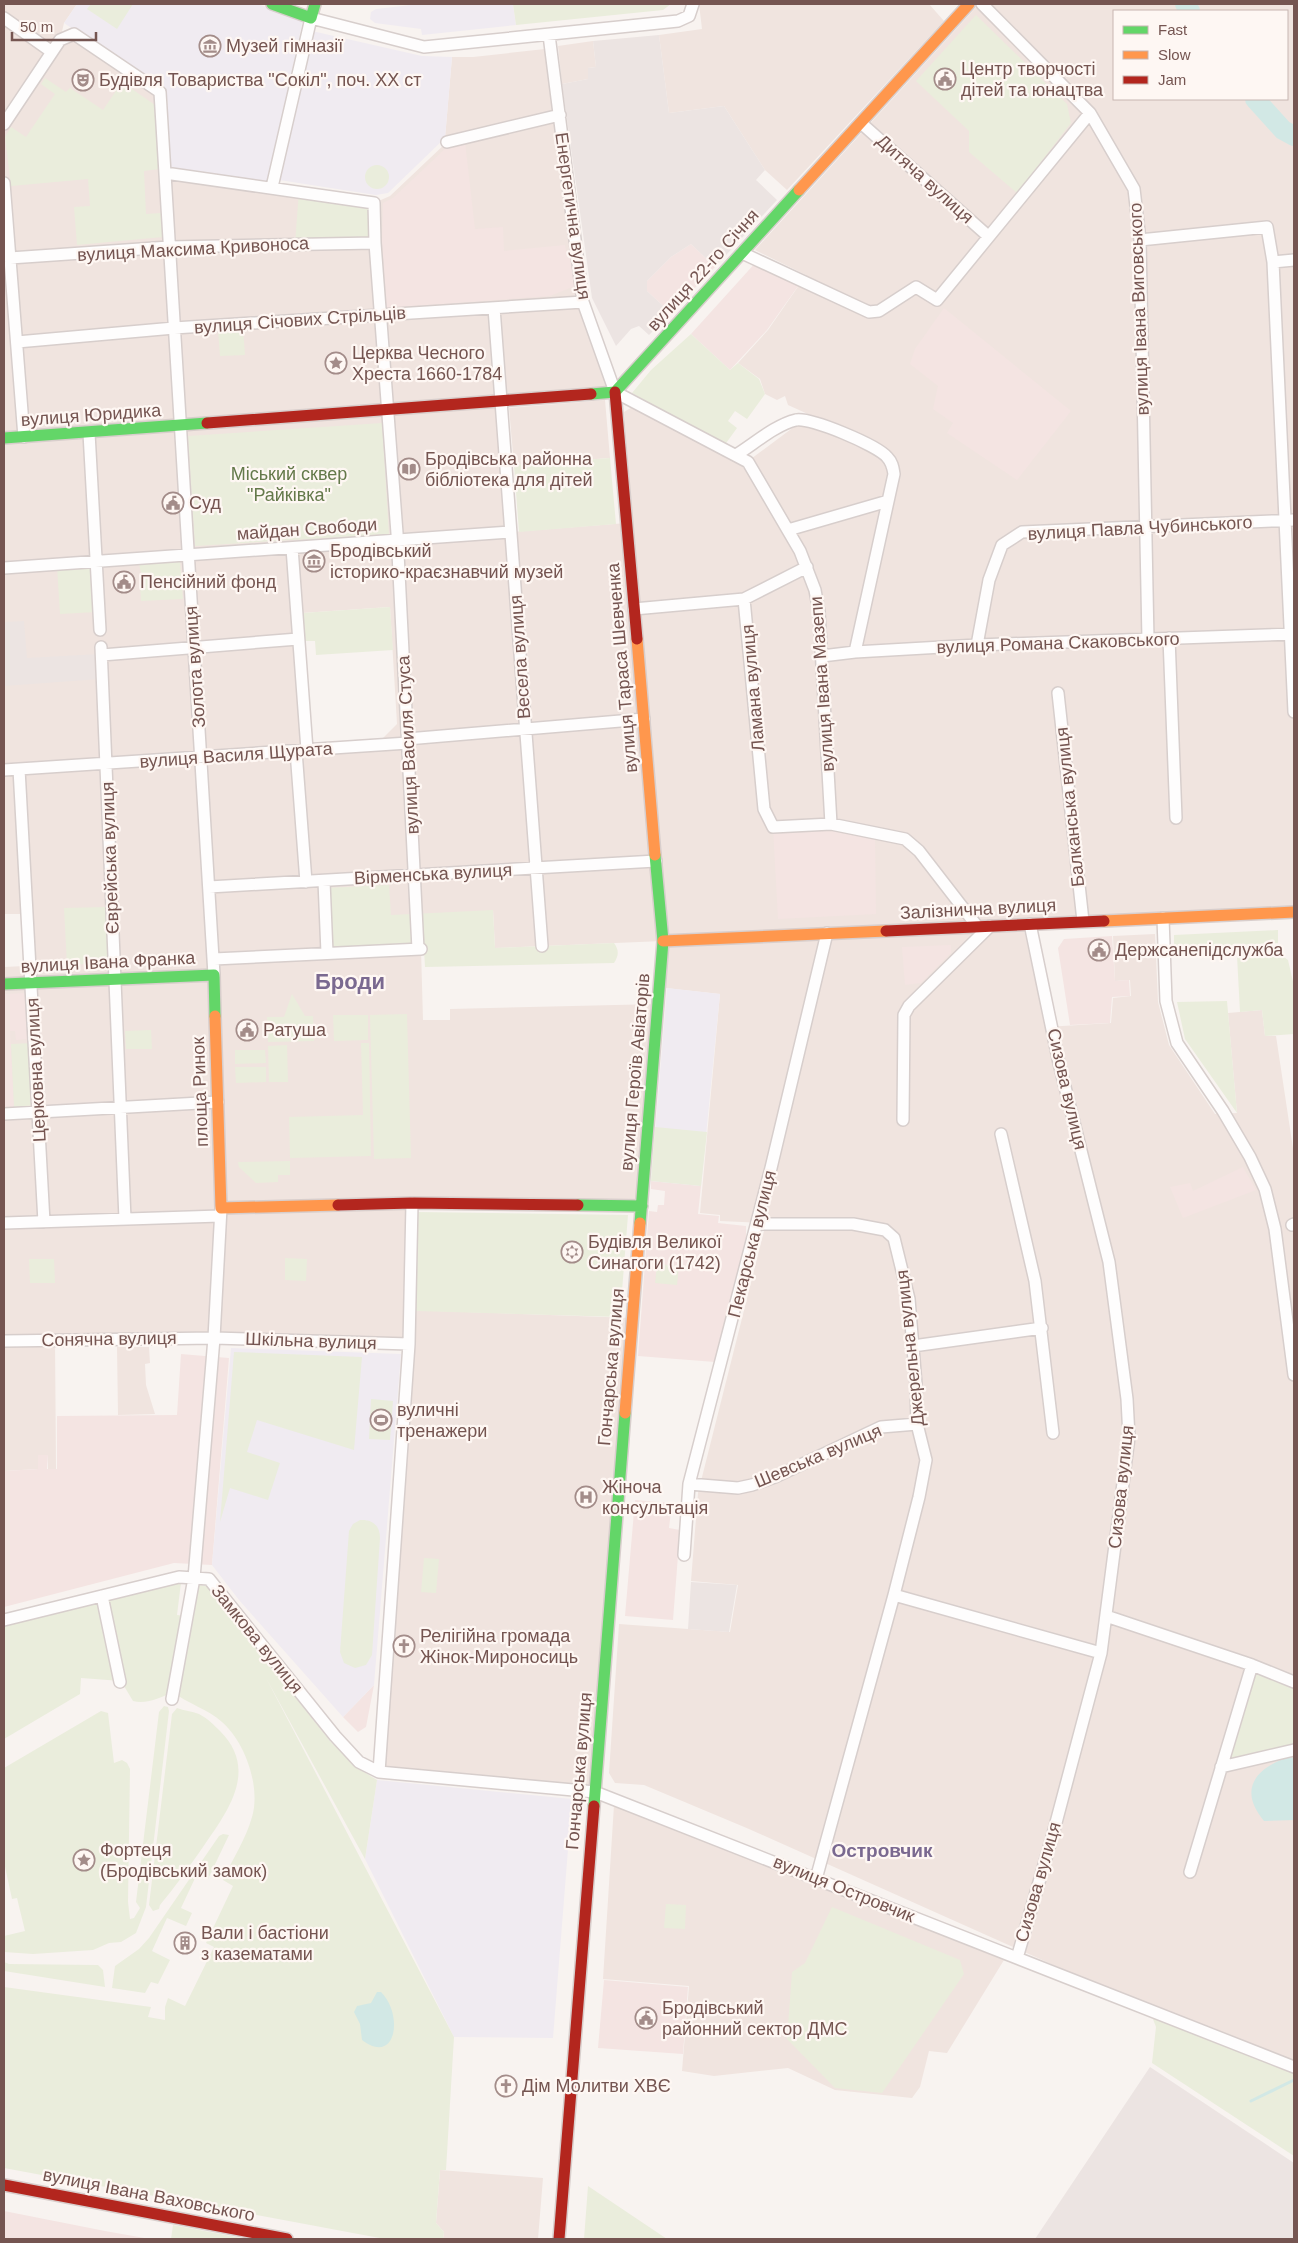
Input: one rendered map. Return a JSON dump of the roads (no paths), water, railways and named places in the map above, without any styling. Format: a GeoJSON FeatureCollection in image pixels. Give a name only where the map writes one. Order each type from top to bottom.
{"type":"FeatureCollection","features":[{"type":"Feature","properties":{"kind":"main road"},"geometry":{"type":"LineString","coordinates":[[272,4],[311,18],[315,4]]}},
{"type":"Feature","properties":{"kind":"main road","name":"вулиця 22-го Січня"},"geometry":{"type":"LineString","coordinates":[[615,392],[970,4]]}},
{"type":"Feature","properties":{"kind":"main road"},"geometry":{"type":"LineString","coordinates":[[180,426],[615,392]]}},
{"type":"Feature","properties":{"kind":"main road","name":"вулиця Тараса Шевченка"},"geometry":{"type":"LineString","coordinates":[[615,392],[663,941]]}},
{"type":"Feature","properties":{"kind":"main road","name":"вулиця Юридика"},"geometry":{"type":"LineString","coordinates":[[4,438],[180,426]]}},
{"type":"Feature","properties":{"kind":"main road","name":"Залізнична вулиця"},"geometry":{"type":"LineString","coordinates":[[663,941],[1294,912]]}},
{"type":"Feature","properties":{"kind":"main road","name":"вулиця Героїв Авіаторів"},"geometry":{"type":"LineString","coordinates":[[642,1206],[663,941]]}},
{"type":"Feature","properties":{"kind":"main road","name":"вулиця Івана Франка"},"geometry":{"type":"LineString","coordinates":[[4,984],[214,975]]}},
{"type":"Feature","properties":{"kind":"main road","name":"площа Ринок"},"geometry":{"type":"LineString","coordinates":[[214,975],[220,1212]]}},
{"type":"Feature","properties":{"kind":"main road"},"geometry":{"type":"LineString","coordinates":[[220,1212],[412,1203],[642,1206]]}},
{"type":"Feature","properties":{"kind":"main road","name":"Гончарська вулиця"},"geometry":{"type":"LineString","coordinates":[[559,2239],[642,1206]]}},
{"type":"Feature","properties":{"kind":"main road","name":"вулиця Івана Ваховського"},"geometry":{"type":"LineString","coordinates":[[4,2185],[287,2239]]}},
{"type":"Feature","properties":{"kind":"street"},"geometry":{"type":"LineString","coordinates":[[165,173],[272,188],[311,18],[424,47],[678,21],[689,16],[694,4]]}},
{"type":"Feature","properties":{"kind":"street","name":"вулиця Івана Виговського"},"geometry":{"type":"LineString","coordinates":[[982,4],[1090,113],[1134,190],[1140,240],[1148,640]]}},
{"type":"Feature","properties":{"kind":"street"},"geometry":{"type":"LineString","coordinates":[[4,18],[52,52]]}},
{"type":"Feature","properties":{"kind":"street"},"geometry":{"type":"LineString","coordinates":[[4,124],[62,38],[74,34],[160,92],[188,554]]}},
{"type":"Feature","properties":{"kind":"street","name":"Енергетична вулиця"},"geometry":{"type":"LineString","coordinates":[[550,35],[583,302],[615,392]]}},
{"type":"Feature","properties":{"kind":"street","name":"Дитяча вулиця"},"geometry":{"type":"LineString","coordinates":[[742,253],[869,312],[879,311],[916,288],[937,300],[1090,113]]}},
{"type":"Feature","properties":{"kind":"street"},"geometry":{"type":"LineString","coordinates":[[447,142],[560,115]]}},
{"type":"Feature","properties":{"kind":"street","name":"Дитяча вулиця"},"geometry":{"type":"LineString","coordinates":[[861,123],[988,236]]}},
{"type":"Feature","properties":{"kind":"street"},"geometry":{"type":"LineString","coordinates":[[4,183],[7,257],[17,342],[24,437]]}},
{"type":"Feature","properties":{"kind":"street","name":"майдан Свободи"},"geometry":{"type":"LineString","coordinates":[[4,568],[398,540],[375,243],[374,203],[272,188]]}},
{"type":"Feature","properties":{"kind":"street"},"geometry":{"type":"LineString","coordinates":[[1140,240],[1266,227],[1273,262],[1289,521],[1294,712]]}},
{"type":"Feature","properties":{"kind":"street","name":"вулиця Максима Кривоноса"},"geometry":{"type":"LineString","coordinates":[[7,257],[169,247],[375,243]]}},
{"type":"Feature","properties":{"kind":"street"},"geometry":{"type":"LineString","coordinates":[[1273,262],[1294,260]]}},
{"type":"Feature","properties":{"kind":"street","name":"вулиця Січових Стрільців"},"geometry":{"type":"LineString","coordinates":[[17,342],[174,328],[583,302]]}},
{"type":"Feature","properties":{"kind":"street","name":"Весела вулиця"},"geometry":{"type":"LineString","coordinates":[[494,308],[542,946]]}},
{"type":"Feature","properties":{"kind":"street","name":"вулиця Івана Мазепи"},"geometry":{"type":"LineString","coordinates":[[615,392],[748,462],[788,530],[807,567],[815,590],[819,612],[831,824]]}},
{"type":"Feature","properties":{"kind":"street"},"geometry":{"type":"LineString","coordinates":[[736,455],[787,423],[808,420],[872,446],[886,455],[892,464],[894,474],[855,652]]}},
{"type":"Feature","properties":{"kind":"street"},"geometry":{"type":"LineString","coordinates":[[89,433],[100,630]]}},
{"type":"Feature","properties":{"kind":"street"},"geometry":{"type":"LineString","coordinates":[[788,530],[888,501]]}},
{"type":"Feature","properties":{"kind":"street","name":"вулиця Павла Чубинського"},"geometry":{"type":"LineString","coordinates":[[977,645],[989,580],[1002,545],[1022,532],[1289,521]]}},
{"type":"Feature","properties":{"kind":"street"},"geometry":{"type":"LineString","coordinates":[[398,540],[510,532]]}},
{"type":"Feature","properties":{"kind":"street","name":"вулиця Василя Стуса"},"geometry":{"type":"LineString","coordinates":[[327,954],[419,949],[398,540]]}},
{"type":"Feature","properties":{"kind":"street"},"geometry":{"type":"LineString","coordinates":[[292,548],[298,639],[306,882]]}},
{"type":"Feature","properties":{"kind":"street","name":"Золота вулиця"},"geometry":{"type":"LineString","coordinates":[[188,554],[214,975]]}},
{"type":"Feature","properties":{"kind":"street"},"geometry":{"type":"LineString","coordinates":[[744,599],[807,567]]}},
{"type":"Feature","properties":{"kind":"street","name":"Ламана вулиця"},"geometry":{"type":"LineString","coordinates":[[634,609],[744,599],[764,809],[773,827],[831,824]]}},
{"type":"Feature","properties":{"kind":"street","name":"вулиця Романа Скаковського"},"geometry":{"type":"LineString","coordinates":[[822,656],[855,652],[977,645],[1292,634]]}},
{"type":"Feature","properties":{"kind":"street"},"geometry":{"type":"LineString","coordinates":[[1169,638],[1176,818]]}},
{"type":"Feature","properties":{"kind":"street"},"geometry":{"type":"LineString","coordinates":[[194,648],[298,639]]}},
{"type":"Feature","properties":{"kind":"street","name":"Єврейська вулиця"},"geometry":{"type":"LineString","coordinates":[[125,1219],[102,651],[194,648]]}},
{"type":"Feature","properties":{"kind":"street","name":"Балканська вулиця"},"geometry":{"type":"LineString","coordinates":[[1058,692],[1083,922]]}},
{"type":"Feature","properties":{"kind":"street","name":"вулиця Василя Щурата"},"geometry":{"type":"LineString","coordinates":[[4,770],[302,750],[644,719]]}},
{"type":"Feature","properties":{"kind":"street","name":"Церковна вулиця"},"geometry":{"type":"LineString","coordinates":[[19,769],[44,1222]]}},
{"type":"Feature","properties":{"kind":"street"},"geometry":{"type":"LineString","coordinates":[[831,824],[905,839],[919,851],[977,926]]}},
{"type":"Feature","properties":{"kind":"street","name":"Вірменська вулиця"},"geometry":{"type":"LineString","coordinates":[[209,887],[656,861]]}},
{"type":"Feature","properties":{"kind":"street"},"geometry":{"type":"LineString","coordinates":[[214,958],[327,954],[324,881]]}},
{"type":"Feature","properties":{"kind":"street"},"geometry":{"type":"LineString","coordinates":[[1163,918],[1166,1001],[1177,1043],[1223,1111],[1250,1156],[1265,1189],[1275,1229],[1293,1354],[1294,1375]]}},
{"type":"Feature","properties":{"kind":"street","name":"Сизова вулиця"},"geometry":{"type":"LineString","coordinates":[[1016,1958],[1053,1834],[1101,1653],[1130,1437],[1110,1262],[1059,1063],[1030,924]]}},
{"type":"Feature","properties":{"kind":"street"},"geometry":{"type":"LineString","coordinates":[[903,1120],[904,1015],[909,1006],[990,926]]}},
{"type":"Feature","properties":{"kind":"street","name":"Пекарська вулиця"},"geometry":{"type":"LineString","coordinates":[[684,1555],[689,1484],[757,1224],[827,933]]}},
{"type":"Feature","properties":{"kind":"street"},"geometry":{"type":"LineString","coordinates":[[4,1114],[218,1102]]}},
{"type":"Feature","properties":{"kind":"street"},"geometry":{"type":"LineString","coordinates":[[1001,1134],[1035,1280],[1053,1434]]}},
{"type":"Feature","properties":{"kind":"street"},"geometry":{"type":"LineString","coordinates":[[379,1772],[409,1344],[412,1203]]}},
{"type":"Feature","properties":{"kind":"street"},"geometry":{"type":"LineString","coordinates":[[4,1224],[125,1219],[220,1212]]}},
{"type":"Feature","properties":{"kind":"street","name":"площа Ринок"},"geometry":{"type":"LineString","coordinates":[[214,1338],[220,1212]]}},
{"type":"Feature","properties":{"kind":"street","name":"Джерельна вулиця"},"geometry":{"type":"LineString","coordinates":[[757,1224],[853,1224],[885,1230],[894,1238],[899,1252],[909,1299],[917,1424],[926,1460],[894,1595],[816,1879]]}},
{"type":"Feature","properties":{"kind":"street"},"geometry":{"type":"LineString","coordinates":[[913,1346],[1042,1328]]}},
{"type":"Feature","properties":{"kind":"street","name":"Шкільна вулиця"},"geometry":{"type":"LineString","coordinates":[[214,1338],[409,1344]]}},
{"type":"Feature","properties":{"kind":"street","name":"Сонячна вулиця"},"geometry":{"type":"LineString","coordinates":[[4,1340],[214,1338]]}},
{"type":"Feature","properties":{"kind":"street","name":"Замкова вулиця"},"geometry":{"type":"LineString","coordinates":[[214,1338],[194,1578],[209,1579],[335,1736],[359,1762],[379,1772]]}},
{"type":"Feature","properties":{"kind":"street","name":"Шевська вулиця"},"geometry":{"type":"LineString","coordinates":[[689,1484],[738,1488],[752,1485],[775,1477],[881,1427],[917,1424]]}},
{"type":"Feature","properties":{"kind":"street"},"geometry":{"type":"LineString","coordinates":[[4,1620],[180,1577],[194,1578],[172,1699]]}},
{"type":"Feature","properties":{"kind":"street"},"geometry":{"type":"LineString","coordinates":[[894,1595],[1101,1653]]}},
{"type":"Feature","properties":{"kind":"street"},"geometry":{"type":"LineString","coordinates":[[102,1596],[120,1682]]}},
{"type":"Feature","properties":{"kind":"street"},"geometry":{"type":"LineString","coordinates":[[1106,1616],[1252,1665],[1294,1682]]}},
{"type":"Feature","properties":{"kind":"street"},"geometry":{"type":"LineString","coordinates":[[1190,1872],[1252,1665]]}},
{"type":"Feature","properties":{"kind":"street"},"geometry":{"type":"LineString","coordinates":[[1221,1767],[1294,1750]]}},
{"type":"Feature","properties":{"kind":"street","name":"вулиця Островчик"},"geometry":{"type":"LineString","coordinates":[[379,1772],[595,1792],[1294,2067]]}},
{"type":"Feature","properties":{"kind":"waterway"},"geometry":{"type":"LineString","coordinates":[[1185,4],[1189,10]]}},
{"type":"Feature","properties":{"kind":"waterway"},"geometry":{"type":"LineString","coordinates":[[1256,100],[1283,130],[1294,136]]}},
{"type":"Feature","properties":{"kind":"waterway"},"geometry":{"type":"LineString","coordinates":[[1251,2101],[1294,2080]]}},
{"type":"Feature","properties":{"kind":"place","name":"Музей гімназії"},"geometry":{"type":"Point","coordinates":[210,46]}},
{"type":"Feature","properties":{"kind":"place","name":"Центр творчості дітей та юнацтва"},"geometry":{"type":"Point","coordinates":[945,79]}},
{"type":"Feature","properties":{"kind":"place","name":"Будівля Товариства \"Сокіл\", поч. ХХ ст"},"geometry":{"type":"Point","coordinates":[83,80]}},
{"type":"Feature","properties":{"kind":"place","name":"Церква Чесного Хреста 1660-1784"},"geometry":{"type":"Point","coordinates":[336,363]}},
{"type":"Feature","properties":{"kind":"place","name":"Бродівська районна бібліотека для дітей"},"geometry":{"type":"Point","coordinates":[409,469]}},
{"type":"Feature","properties":{"kind":"place","name":"Cуд"},"geometry":{"type":"Point","coordinates":[173,503]}},
{"type":"Feature","properties":{"kind":"place","name":"Бродівський історико-краєзнавчий музей"},"geometry":{"type":"Point","coordinates":[314,561]}},
{"type":"Feature","properties":{"kind":"place","name":"Пенсійний фонд"},"geometry":{"type":"Point","coordinates":[124,582]}},
{"type":"Feature","properties":{"kind":"place","name":"Держсанепідслужба"},"geometry":{"type":"Point","coordinates":[1099,950]}},
{"type":"Feature","properties":{"kind":"place","name":"Ратуша"},"geometry":{"type":"Point","coordinates":[247,1030]}},
{"type":"Feature","properties":{"kind":"place","name":"Будівля Великої Синагоги (1742)"},"geometry":{"type":"Point","coordinates":[572,1252]}},
{"type":"Feature","properties":{"kind":"place","name":"вуличні тренажери"},"geometry":{"type":"Point","coordinates":[381,1420]}},
{"type":"Feature","properties":{"kind":"place","name":"Жіноча консультація"},"geometry":{"type":"Point","coordinates":[586,1497]}},
{"type":"Feature","properties":{"kind":"place","name":"Релігійна громада Жінок-Мироносиць"},"geometry":{"type":"Point","coordinates":[404,1646]}},
{"type":"Feature","properties":{"kind":"place","name":"Фортеця (Бродівський замок)"},"geometry":{"type":"Point","coordinates":[84,1860]}},
{"type":"Feature","properties":{"kind":"place","name":"Вали і бастіони з казематами"},"geometry":{"type":"Point","coordinates":[185,1943]}},
{"type":"Feature","properties":{"kind":"place","name":"Бродівський районний сектор ДМС"},"geometry":{"type":"Point","coordinates":[646,2018]}},
{"type":"Feature","properties":{"kind":"place","name":"Дім Молитви ХВЄ"},"geometry":{"type":"Point","coordinates":[506,2086]}},
{"type":"Feature","properties":{"kind":"district","name":"Броди"},"geometry":{"type":"Point","coordinates":[350,981]}},
{"type":"Feature","properties":{"kind":"district","name":"Островчик"},"geometry":{"type":"Point","coordinates":[882,1850]}},
{"type":"Feature","properties":{"kind":"park label","name":"Міський сквер \"Райківка\""},"geometry":{"type":"Point","coordinates":[289,484]}}]}
